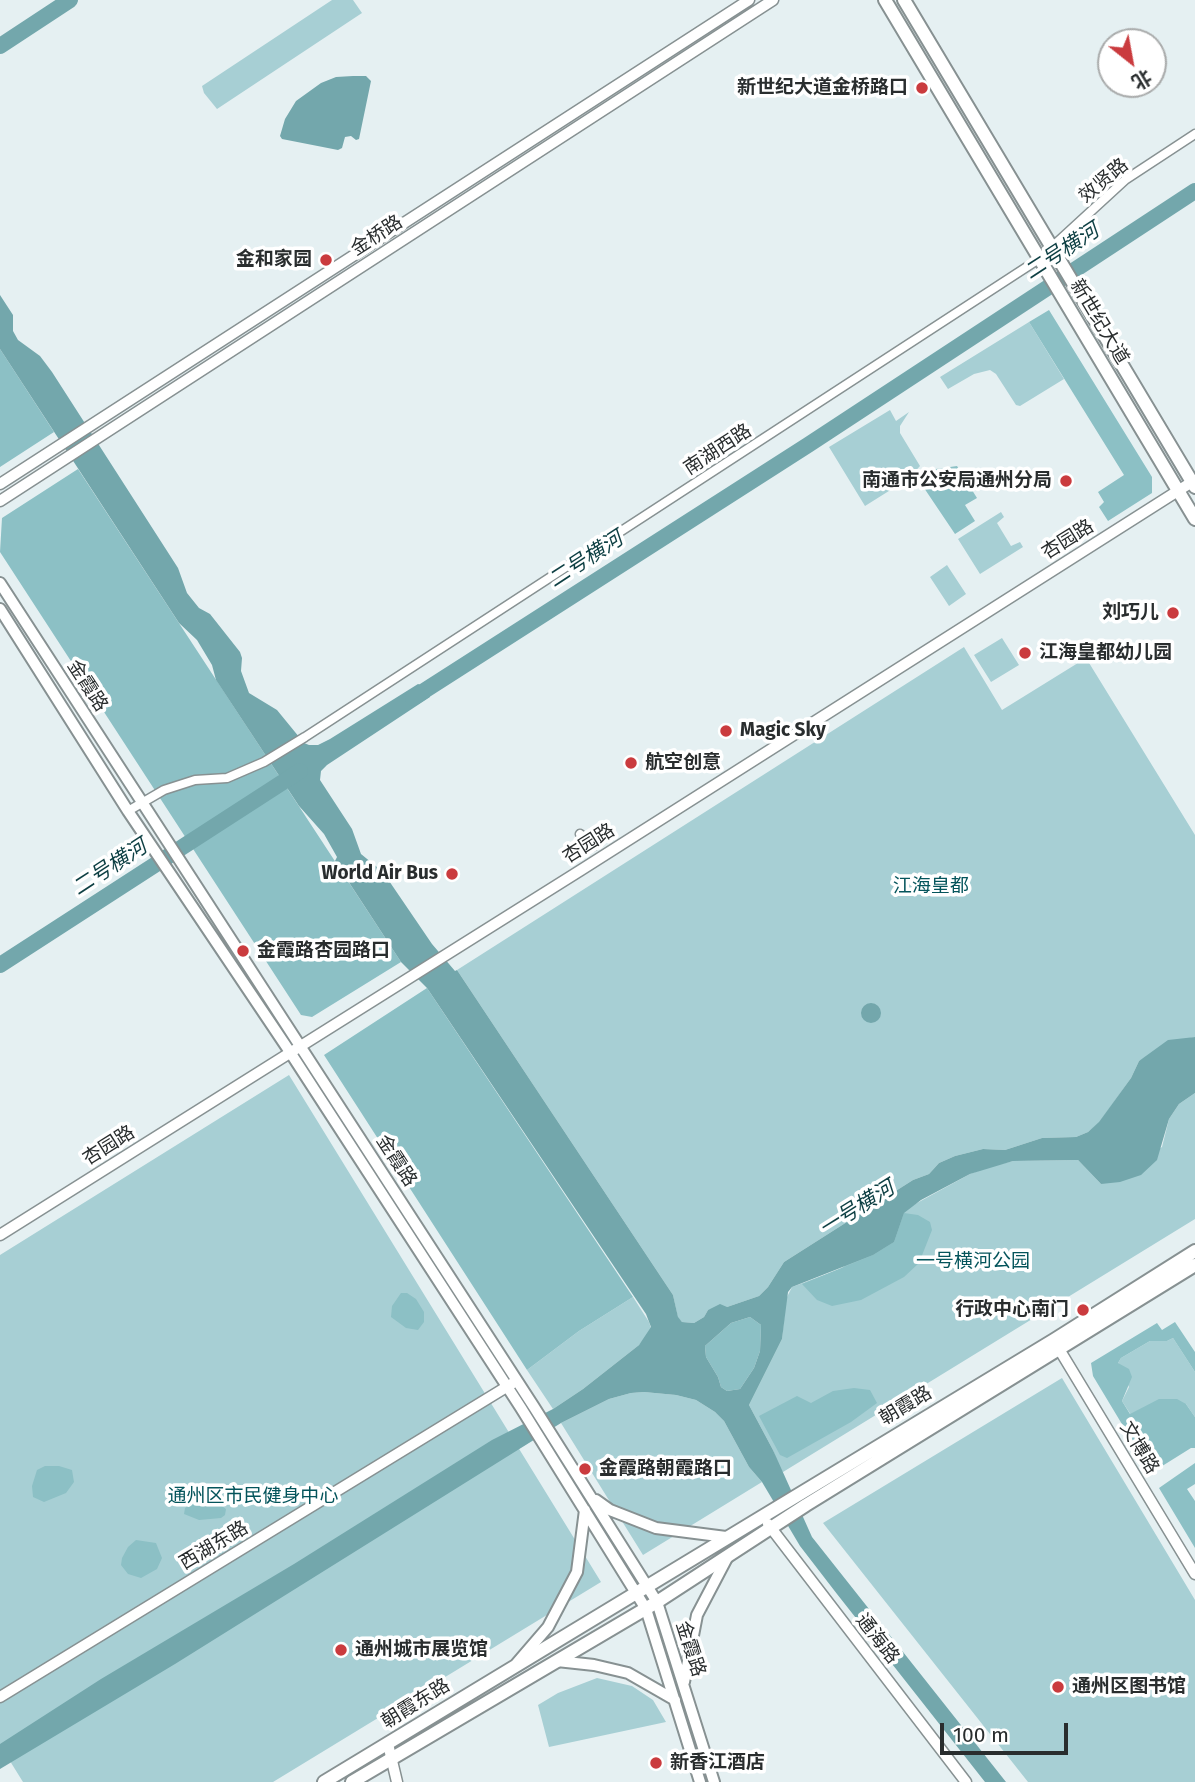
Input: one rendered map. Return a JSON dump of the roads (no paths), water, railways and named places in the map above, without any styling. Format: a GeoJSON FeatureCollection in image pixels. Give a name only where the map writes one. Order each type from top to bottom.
{"type":"FeatureCollection","features":[{"type":"Feature","properties":{"kind":"main road","name":"新世纪大道"},"geometry":{"type":"LineString","coordinates":[[885,0],[1195,519]]}},
{"type":"Feature","properties":{"kind":"main road","name":"新世纪大道"},"geometry":{"type":"LineString","coordinates":[[904,0],[1194,483]]}},
{"type":"Feature","properties":{"kind":"main road","name":"金霞路"},"geometry":{"type":"LineString","coordinates":[[0,583],[301,1046],[512,1384],[521,1408],[585,1510],[652,1605],[683,1684],[713,1782]]}},
{"type":"Feature","properties":{"kind":"main road","name":"金霞路"},"geometry":{"type":"LineString","coordinates":[[0,609],[166,868],[512,1384],[534,1406],[590,1496],[641,1589]]}},
{"type":"Feature","properties":{"kind":"main road","name":"朝霞路"},"geometry":{"type":"LineString","coordinates":[[652,1605],[1057,1345],[1195,1251]]}},
{"type":"Feature","properties":{"kind":"main road","name":"朝霞路"},"geometry":{"type":"LineString","coordinates":[[641,1589],[798,1493],[1195,1265]]}},
{"type":"Feature","properties":{"kind":"main road"},"geometry":{"type":"LineString","coordinates":[[590,1496],[610,1510],[656,1528],[726,1537]]}},
{"type":"Feature","properties":{"kind":"main road"},"geometry":{"type":"LineString","coordinates":[[514,1667],[548,1628],[577,1572],[585,1510]]}},
{"type":"Feature","properties":{"kind":"main road"},"geometry":{"type":"LineString","coordinates":[[683,1684],[697,1615],[728,1556]]}},
{"type":"Feature","properties":{"kind":"main road","name":"朝霞东路"},"geometry":{"type":"LineString","coordinates":[[324,1782],[641,1589]]}},
{"type":"Feature","properties":{"kind":"main road","name":"金霞路"},"geometry":{"type":"LineString","coordinates":[[652,1605],[675,1700],[700,1782]]}},
{"type":"Feature","properties":{"kind":"main road","name":"朝霞东路"},"geometry":{"type":"LineString","coordinates":[[352,1782],[652,1605]]}},
{"type":"Feature","properties":{"kind":"main road"},"geometry":{"type":"LineString","coordinates":[[557,1661],[594,1665],[628,1673],[675,1700]]}},
{"type":"Feature","properties":{"kind":"street","name":"金桥路"},"geometry":{"type":"LineString","coordinates":[[0,484],[749,0]]}},
{"type":"Feature","properties":{"kind":"street","name":"金桥路"},"geometry":{"type":"LineString","coordinates":[[0,500],[773,0]]}},
{"type":"Feature","properties":{"kind":"street","name":"效贤路"},"geometry":{"type":"LineString","coordinates":[[1039,259],[1125,180],[1195,134]]}},
{"type":"Feature","properties":{"kind":"street","name":"南湖西路"},"geometry":{"type":"LineString","coordinates":[[128,811],[164,790],[195,780],[227,778],[264,762],[1039,259]]}},
{"type":"Feature","properties":{"kind":"street","name":"杏园路"},"geometry":{"type":"LineString","coordinates":[[0,1235],[1194,483]]}},
{"type":"Feature","properties":{"kind":"street"},"geometry":{"type":"LineString","coordinates":[[580,834],[594,846]]}},
{"type":"Feature","properties":{"kind":"street","name":"文博路"},"geometry":{"type":"LineString","coordinates":[[1057,1345],[1195,1574]]}},
{"type":"Feature","properties":{"kind":"street","name":"西湖东路"},"geometry":{"type":"LineString","coordinates":[[0,1697],[512,1384]]}},
{"type":"Feature","properties":{"kind":"street","name":"通海路"},"geometry":{"type":"LineString","coordinates":[[768,1513],[966,1782]]}},
{"type":"Feature","properties":{"kind":"street"},"geometry":{"type":"LineString","coordinates":[[388,1744],[397,1782]]}},
{"type":"Feature","properties":{"kind":"waterway"},"geometry":{"type":"LineString","coordinates":[[0,46],[70,0]]}},
{"type":"Feature","properties":{"kind":"waterway","name":"二号横河"},"geometry":{"type":"LineString","coordinates":[[413,698],[808,445],[1195,191]]}},
{"type":"Feature","properties":{"kind":"waterway","name":"二号横河"},"geometry":{"type":"LineString","coordinates":[[0,965],[300,771]]}},
{"type":"Feature","properties":{"kind":"place","name":"新世纪大道金桥路口"},"geometry":{"type":"Point","coordinates":[922,88]}},
{"type":"Feature","properties":{"kind":"place","name":"金和家园"},"geometry":{"type":"Point","coordinates":[326,260]}},
{"type":"Feature","properties":{"kind":"place","name":"南通市公安局通州分局"},"geometry":{"type":"Point","coordinates":[1066,481]}},
{"type":"Feature","properties":{"kind":"place","name":"刘巧儿"},"geometry":{"type":"Point","coordinates":[1173,613]}},
{"type":"Feature","properties":{"kind":"place","name":"江海皇都幼儿园"},"geometry":{"type":"Point","coordinates":[1025,653]}},
{"type":"Feature","properties":{"kind":"place","name":"Magic Sky"},"geometry":{"type":"Point","coordinates":[726,731]}},
{"type":"Feature","properties":{"kind":"place","name":"航空创意"},"geometry":{"type":"Point","coordinates":[631,763]}},
{"type":"Feature","properties":{"kind":"place","name":"World Air Bus"},"geometry":{"type":"Point","coordinates":[452,874]}},
{"type":"Feature","properties":{"kind":"place","name":"金霞路杏园路口"},"geometry":{"type":"Point","coordinates":[243,951]}},
{"type":"Feature","properties":{"kind":"place","name":"行政中心南门"},"geometry":{"type":"Point","coordinates":[1083,1310]}},
{"type":"Feature","properties":{"kind":"place","name":"金霞路朝霞路口"},"geometry":{"type":"Point","coordinates":[585,1469]}},
{"type":"Feature","properties":{"kind":"place","name":"通州城市展览馆"},"geometry":{"type":"Point","coordinates":[341,1650]}},
{"type":"Feature","properties":{"kind":"place","name":"通州区图书馆"},"geometry":{"type":"Point","coordinates":[1058,1687]}},
{"type":"Feature","properties":{"kind":"place","name":"新香江酒店"},"geometry":{"type":"Point","coordinates":[656,1763]}},
{"type":"Feature","properties":{"kind":"park label","name":"江海皇都"},"geometry":{"type":"Point","coordinates":[931,887]}},
{"type":"Feature","properties":{"kind":"park label","name":"一号横河公园"},"geometry":{"type":"Point","coordinates":[973,1262]}},
{"type":"Feature","properties":{"kind":"park label","name":"通州区市民健身中心"},"geometry":{"type":"Point","coordinates":[253,1497]}},
{"type":"Feature","properties":{"kind":"water label","name":"一号横河"},"geometry":{"type":"Point","coordinates":[857,1209]}}]}
